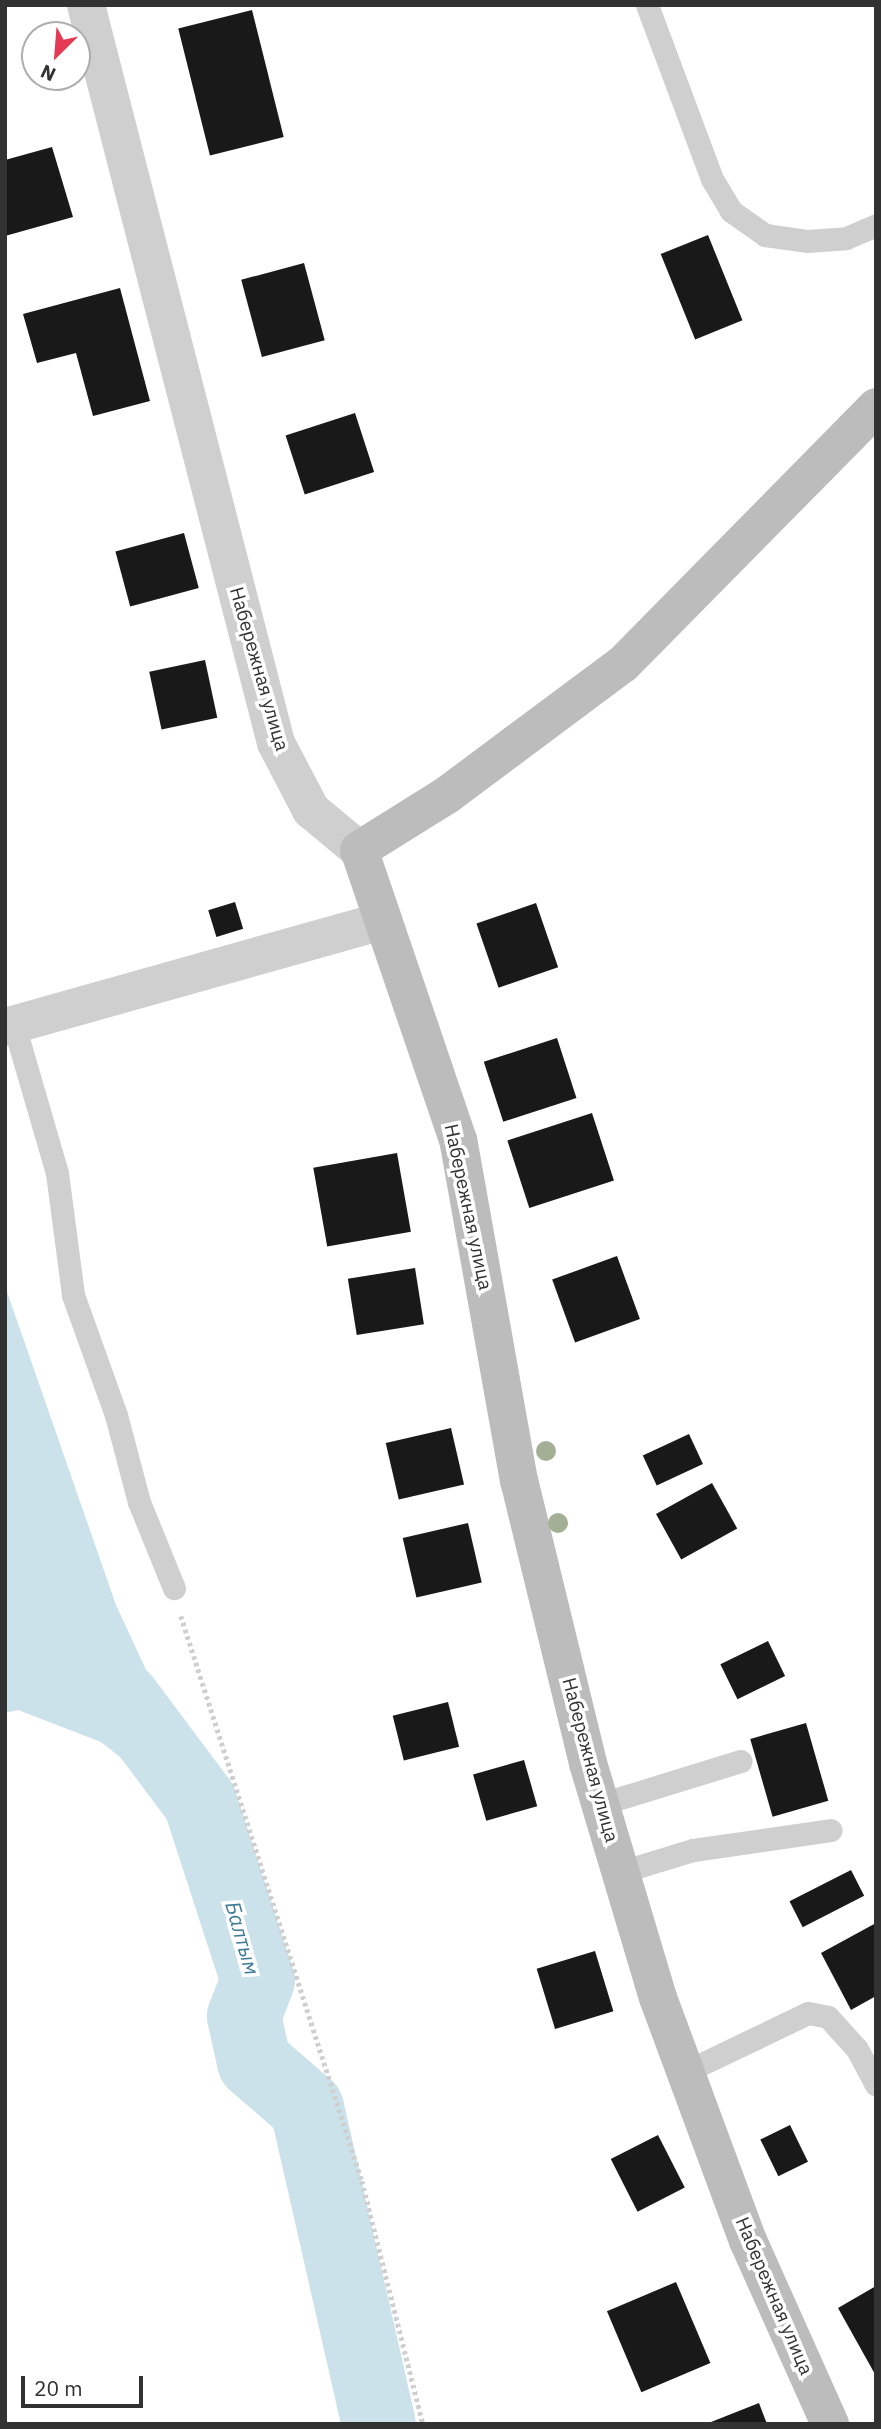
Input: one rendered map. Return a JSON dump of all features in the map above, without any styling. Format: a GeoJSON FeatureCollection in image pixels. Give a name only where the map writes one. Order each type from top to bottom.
{"type":"FeatureCollection","features":[{"type":"Feature","properties":{"kind":"street","name":"Набережная улица"},"geometry":{"type":"LineString","coordinates":[[86,5],[276,743],[311,810],[359,850],[458,1140],[519,1481],[601,1804],[621,1872],[685,2072],[748,2241],[830,2424]]}},
{"type":"Feature","properties":{"kind":"street"},"geometry":{"type":"LineString","coordinates":[[359,850],[447,795],[623,664],[876,407]]}},
{"type":"Feature","properties":{"kind":"street"},"geometry":{"type":"LineString","coordinates":[[10,1026],[382,921]]}},
{"type":"Feature","properties":{"kind":"lane"},"geometry":{"type":"LineString","coordinates":[[647,5],[712,179],[731,211],[765,235],[807,241],[846,238],[876,225]]}},
{"type":"Feature","properties":{"kind":"lane"},"geometry":{"type":"LineString","coordinates":[[10,1026],[57,1173],[73,1296],[116,1415],[139,1502],[174,1588]]}},
{"type":"Feature","properties":{"kind":"lane"},"geometry":{"type":"LineString","coordinates":[[601,1804],[741,1761]]}},
{"type":"Feature","properties":{"kind":"lane"},"geometry":{"type":"LineString","coordinates":[[621,1872],[693,1850],[831,1830]]}},
{"type":"Feature","properties":{"kind":"lane"},"geometry":{"type":"LineString","coordinates":[[685,2072],[808,2014],[828,2017],[858,2049],[876,2084]]}},
{"type":"Feature","properties":{"kind":"path"},"geometry":{"type":"LineString","coordinates":[[174,1588],[362,2181],[423,2424]]}},
{"type":"Feature","properties":{"kind":"water"},"geometry":{"type":"Polygon","coordinates":[[[5,1286],[116,1605],[193,1771],[168,1795],[101,1742],[18,1710],[5,1713],[5,1286]]]}},
{"type":"Feature","properties":{"kind":"building"},"geometry":{"type":"Polygon","coordinates":[[[252,10],[284,137],[210,155],[178,28],[252,10]]]}},
{"type":"Feature","properties":{"kind":"building"},"geometry":{"type":"Polygon","coordinates":[[[52,147],[73,217],[5,236],[5,160],[52,147]]]}},
{"type":"Feature","properties":{"kind":"building"},"geometry":{"type":"Polygon","coordinates":[[[708,235],[742,320],[695,339],[661,254],[708,235]]]}},
{"type":"Feature","properties":{"kind":"building"},"geometry":{"type":"Polygon","coordinates":[[[304,263],[325,340],[262,357],[241,280],[304,263]]]}},
{"type":"Feature","properties":{"kind":"building"},"geometry":{"type":"Polygon","coordinates":[[[120,288],[150,401],[93,416],[76,353],[37,363],[23,314],[120,288]]]}},
{"type":"Feature","properties":{"kind":"building"},"geometry":{"type":"Polygon","coordinates":[[[355,413],[374,472],[305,495],[286,436],[355,413]]]}},
{"type":"Feature","properties":{"kind":"building"},"geometry":{"type":"Polygon","coordinates":[[[184,533],[199,588],[130,606],[115,551],[184,533]]]}},
{"type":"Feature","properties":{"kind":"building"},"geometry":{"type":"Polygon","coordinates":[[[205,660],[217,718],[162,730],[149,672],[205,660]]]}},
{"type":"Feature","properties":{"kind":"building"},"geometry":{"type":"Polygon","coordinates":[[[235,902],[243,929],[216,937],[208,910],[235,902]]]}},
{"type":"Feature","properties":{"kind":"building"},"geometry":{"type":"Polygon","coordinates":[[[536,903],[558,967],[499,988],[476,924],[536,903]]]}},
{"type":"Feature","properties":{"kind":"building"},"geometry":{"type":"Polygon","coordinates":[[[557,1038],[576,1098],[503,1122],[484,1062],[557,1038]]]}},
{"type":"Feature","properties":{"kind":"building"},"geometry":{"type":"Polygon","coordinates":[[[592,1113],[614,1181],[529,1208],[507,1141],[592,1113]]]}},
{"type":"Feature","properties":{"kind":"building"},"geometry":{"type":"Polygon","coordinates":[[[397,1153],[411,1232],[327,1247],[313,1168],[397,1153]]]}},
{"type":"Feature","properties":{"kind":"building"},"geometry":{"type":"Polygon","coordinates":[[[617,1256],[640,1319],[575,1343],[552,1280],[617,1256]]]}},
{"type":"Feature","properties":{"kind":"building"},"geometry":{"type":"Polygon","coordinates":[[[415,1268],[424,1324],[357,1335],[348,1279],[415,1268]]]}},
{"type":"Feature","properties":{"kind":"building"},"geometry":{"type":"Polygon","coordinates":[[[451,1428],[464,1485],[399,1500],[386,1443],[451,1428]]]}},
{"type":"Feature","properties":{"kind":"building"},"geometry":{"type":"Polygon","coordinates":[[[689,1434],[703,1464],[657,1485],[643,1456],[689,1434]]]}},
{"type":"Feature","properties":{"kind":"building"},"geometry":{"type":"Polygon","coordinates":[[[712,1483],[737,1528],[681,1560],[656,1514],[712,1483]]]}},
{"type":"Feature","properties":{"kind":"building"},"geometry":{"type":"Polygon","coordinates":[[[468,1523],[482,1582],[416,1598],[403,1538],[468,1523]]]}},
{"type":"Feature","properties":{"kind":"building"},"geometry":{"type":"Polygon","coordinates":[[[768,1641],[785,1676],[737,1699],[720,1664],[768,1641]]]}},
{"type":"Feature","properties":{"kind":"building"},"geometry":{"type":"Polygon","coordinates":[[[448,1702],[459,1747],[404,1760],[393,1716],[448,1702]]]}},
{"type":"Feature","properties":{"kind":"building"},"geometry":{"type":"Polygon","coordinates":[[[806,1723],[828,1801],[773,1817],[750,1739],[806,1723]]]}},
{"type":"Feature","properties":{"kind":"building"},"geometry":{"type":"Polygon","coordinates":[[[524,1760],[537,1806],[486,1821],[473,1775],[524,1760]]]}},
{"type":"Feature","properties":{"kind":"building"},"geometry":{"type":"Polygon","coordinates":[[[851,1870],[864,1896],[803,1927],[790,1901],[851,1870]]]}},
{"type":"Feature","properties":{"kind":"building"},"geometry":{"type":"Polygon","coordinates":[[[876,1923],[876,1996],[851,2010],[821,1953],[876,1923]]]}},
{"type":"Feature","properties":{"kind":"building"},"geometry":{"type":"Polygon","coordinates":[[[595,1951],[613,2011],[555,2029],[537,1969],[595,1951]]]}},
{"type":"Feature","properties":{"kind":"building"},"geometry":{"type":"Polygon","coordinates":[[[790,2125],[808,2162],[778,2176],[760,2139],[790,2125]]]}},
{"type":"Feature","properties":{"kind":"building"},"geometry":{"type":"Polygon","coordinates":[[[658,2135],[685,2188],[638,2212],[611,2159],[658,2135]]]}},
{"type":"Feature","properties":{"kind":"building"},"geometry":{"type":"Polygon","coordinates":[[[676,2282],[710,2363],[641,2392],[607,2311],[676,2282]]]}},
{"type":"Feature","properties":{"kind":"building"},"geometry":{"type":"Polygon","coordinates":[[[876,2286],[876,2376],[838,2308],[876,2286]]]}},
{"type":"Feature","properties":{"kind":"building"},"geometry":{"type":"Polygon","coordinates":[[[759,2403],[767,2424],[706,2424],[759,2403]]]}},
{"type":"Feature","properties":{"kind":"waterway","name":"Балтым"},"geometry":{"type":"LineString","coordinates":[[123,1699],[200,1802],[258,1980],[244,2016],[254,2062],[307,2108],[379,2424]]}}]}
